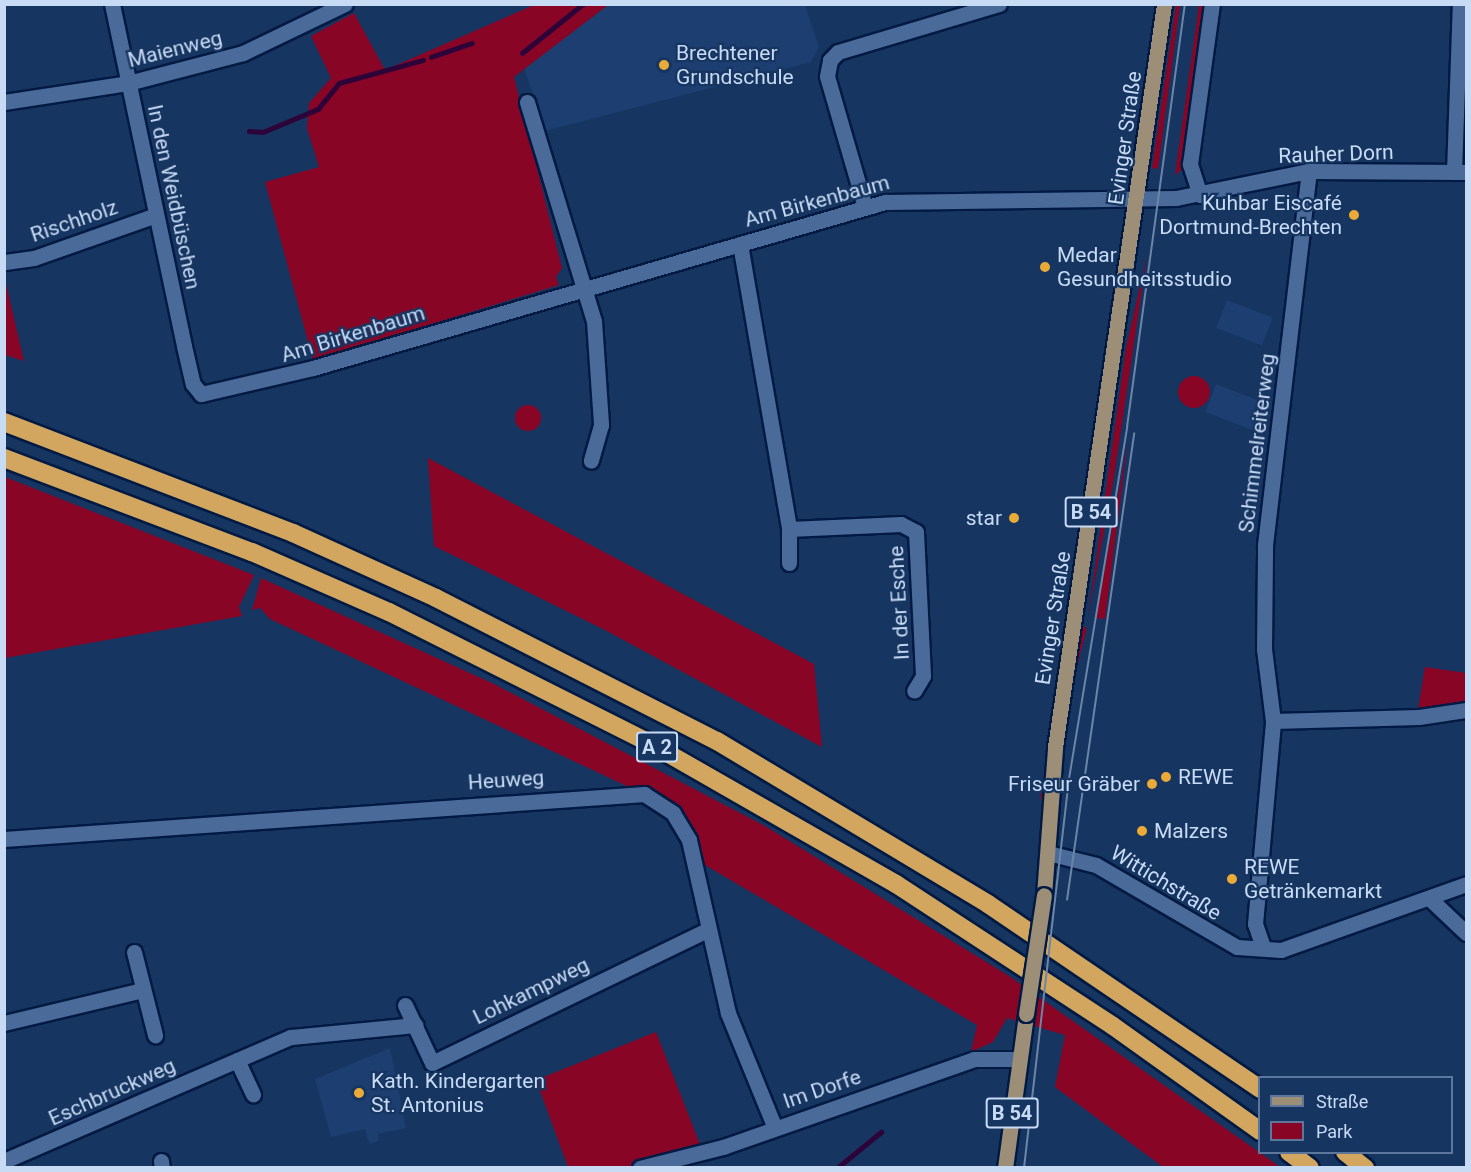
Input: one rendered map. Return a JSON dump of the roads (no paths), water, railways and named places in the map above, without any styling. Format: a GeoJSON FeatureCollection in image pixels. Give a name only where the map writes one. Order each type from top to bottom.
{"type":"FeatureCollection","features":[{"type":"Feature","properties":{"kind":"highway","name":"A 2"},"geometry":{"type":"LineString","coordinates":[[4,422],[293,533],[446,603],[717,741],[988,904],[1258,1088]]}},
{"type":"Feature","properties":{"kind":"highway","name":"A 2"},"geometry":{"type":"LineString","coordinates":[[4,458],[252,552],[368,603],[648,742],[896,884],[1113,1026],[1258,1130]]}},
{"type":"Feature","properties":{"kind":"highway"},"geometry":{"type":"LineString","coordinates":[[1292,1154],[1310,1167]]}},
{"type":"Feature","properties":{"kind":"highway"},"geometry":{"type":"LineString","coordinates":[[1348,1154],[1365,1167]]}},
{"type":"Feature","properties":{"kind":"main road","name":"Evinger Straße"},"geometry":{"type":"LineString","coordinates":[[1005,1167],[1044,895],[1055,747],[1138,197],[1164,4]]}},
{"type":"Feature","properties":{"kind":"street","name":"In den Weidbüschen"},"geometry":{"type":"LineString","coordinates":[[112,4],[193,384],[201,394]]}},
{"type":"Feature","properties":{"kind":"street","name":"Maienweg"},"geometry":{"type":"LineString","coordinates":[[4,102],[128,83],[243,53],[345,4]]}},
{"type":"Feature","properties":{"kind":"street"},"geometry":{"type":"LineString","coordinates":[[865,207],[827,76],[830,60],[838,52],[999,4]]}},
{"type":"Feature","properties":{"kind":"street"},"geometry":{"type":"LineString","coordinates":[[1200,195],[1190,164],[1212,4]]}},
{"type":"Feature","properties":{"kind":"street"},"geometry":{"type":"LineString","coordinates":[[1460,4],[1460,172]]}},
{"type":"Feature","properties":{"kind":"street"},"geometry":{"type":"LineString","coordinates":[[527,102],[586,288],[600,370],[601,425],[591,461]]}},
{"type":"Feature","properties":{"kind":"street","name":"Rauher Dorn"},"geometry":{"type":"LineString","coordinates":[[1138,197],[1200,195],[1309,171],[1460,172]]}},
{"type":"Feature","properties":{"kind":"street","name":"Schimmelreiterweg"},"geometry":{"type":"LineString","coordinates":[[1273,721],[1264,649],[1265,545],[1309,171]]}},
{"type":"Feature","properties":{"kind":"street","name":"Am Birkenbaum"},"geometry":{"type":"LineString","coordinates":[[201,394],[259,383],[865,207],[912,198],[1138,197]]}},
{"type":"Feature","properties":{"kind":"street","name":"Rischholz"},"geometry":{"type":"LineString","coordinates":[[4,262],[34,258],[156,215]]}},
{"type":"Feature","properties":{"kind":"street"},"geometry":{"type":"LineString","coordinates":[[740,244],[789,529],[789,563]]}},
{"type":"Feature","properties":{"kind":"street","name":"In der Esche"},"geometry":{"type":"LineString","coordinates":[[789,529],[901,524],[916,532],[923,676],[914,691]]}},
{"type":"Feature","properties":{"kind":"street"},"geometry":{"type":"LineString","coordinates":[[1273,721],[1419,717],[1467,710]]}},
{"type":"Feature","properties":{"kind":"street","name":"Wittichstraße"},"geometry":{"type":"LineString","coordinates":[[1263,947],[1254,924],[1273,721]]}},
{"type":"Feature","properties":{"kind":"street","name":"Heuweg"},"geometry":{"type":"LineString","coordinates":[[4,839],[644,794],[660,801],[684,828],[728,1013],[775,1128]]}},
{"type":"Feature","properties":{"kind":"street","name":"Wittichstraße"},"geometry":{"type":"LineString","coordinates":[[1048,853],[1096,865],[1226,943],[1281,950],[1467,884]]}},
{"type":"Feature","properties":{"kind":"street"},"geometry":{"type":"LineString","coordinates":[[1429,898],[1467,933]]}},
{"type":"Feature","properties":{"kind":"street","name":"Lohkampweg"},"geometry":{"type":"LineString","coordinates":[[405,1005],[432,1063],[707,930]]}},
{"type":"Feature","properties":{"kind":"street"},"geometry":{"type":"LineString","coordinates":[[134,952],[155,1035]]}},
{"type":"Feature","properties":{"kind":"street"},"geometry":{"type":"LineString","coordinates":[[4,1023],[143,990]]}},
{"type":"Feature","properties":{"kind":"street","name":"Eschbruckweg"},"geometry":{"type":"LineString","coordinates":[[4,1161],[291,1037],[415,1025]]}},
{"type":"Feature","properties":{"kind":"street","name":"Im Dorfe"},"geometry":{"type":"LineString","coordinates":[[640,1167],[775,1128],[980,1057],[1019,1059]]}},
{"type":"Feature","properties":{"kind":"street"},"geometry":{"type":"LineString","coordinates":[[237,1060],[253,1095]]}},
{"type":"Feature","properties":{"kind":"waterway"},"geometry":{"type":"LineString","coordinates":[[522,53],[583,4]]}},
{"type":"Feature","properties":{"kind":"waterway"},"geometry":{"type":"LineString","coordinates":[[431,57],[472,43]]}},
{"type":"Feature","properties":{"kind":"waterway"},"geometry":{"type":"LineString","coordinates":[[249,131],[263,132],[318,109],[339,83],[423,60]]}},
{"type":"Feature","properties":{"kind":"waterway"},"geometry":{"type":"LineString","coordinates":[[837,1168],[881,1132]]}},
{"type":"Feature","properties":{"kind":"tram line"},"geometry":{"type":"LineString","coordinates":[[1024,1168],[1069,779],[1127,427],[1185,4]]}},
{"type":"Feature","properties":{"kind":"tram line"},"geometry":{"type":"LineString","coordinates":[[1067,900],[1134,434]]}},
{"type":"Feature","properties":{"kind":"place","name":"Brechtener Grundschule"},"geometry":{"type":"Point","coordinates":[664,65]}},
{"type":"Feature","properties":{"kind":"place","name":"Kuhbar Eiscafé Dortmund-Brechten"},"geometry":{"type":"Point","coordinates":[1354,215]}},
{"type":"Feature","properties":{"kind":"place","name":"Medar Gesundheitsstudio"},"geometry":{"type":"Point","coordinates":[1045,267]}},
{"type":"Feature","properties":{"kind":"place","name":"star"},"geometry":{"type":"Point","coordinates":[1014,518]}},
{"type":"Feature","properties":{"kind":"place","name":"REWE"},"geometry":{"type":"Point","coordinates":[1166,777]}},
{"type":"Feature","properties":{"kind":"place","name":"Friseur Gräber"},"geometry":{"type":"Point","coordinates":[1152,784]}},
{"type":"Feature","properties":{"kind":"place","name":"Malzers"},"geometry":{"type":"Point","coordinates":[1142,831]}},
{"type":"Feature","properties":{"kind":"place","name":"REWE Getränkemarkt"},"geometry":{"type":"Point","coordinates":[1232,879]}},
{"type":"Feature","properties":{"kind":"place","name":"Kath. Kindergarten St. Antonius"},"geometry":{"type":"Point","coordinates":[359,1093]}}]}
